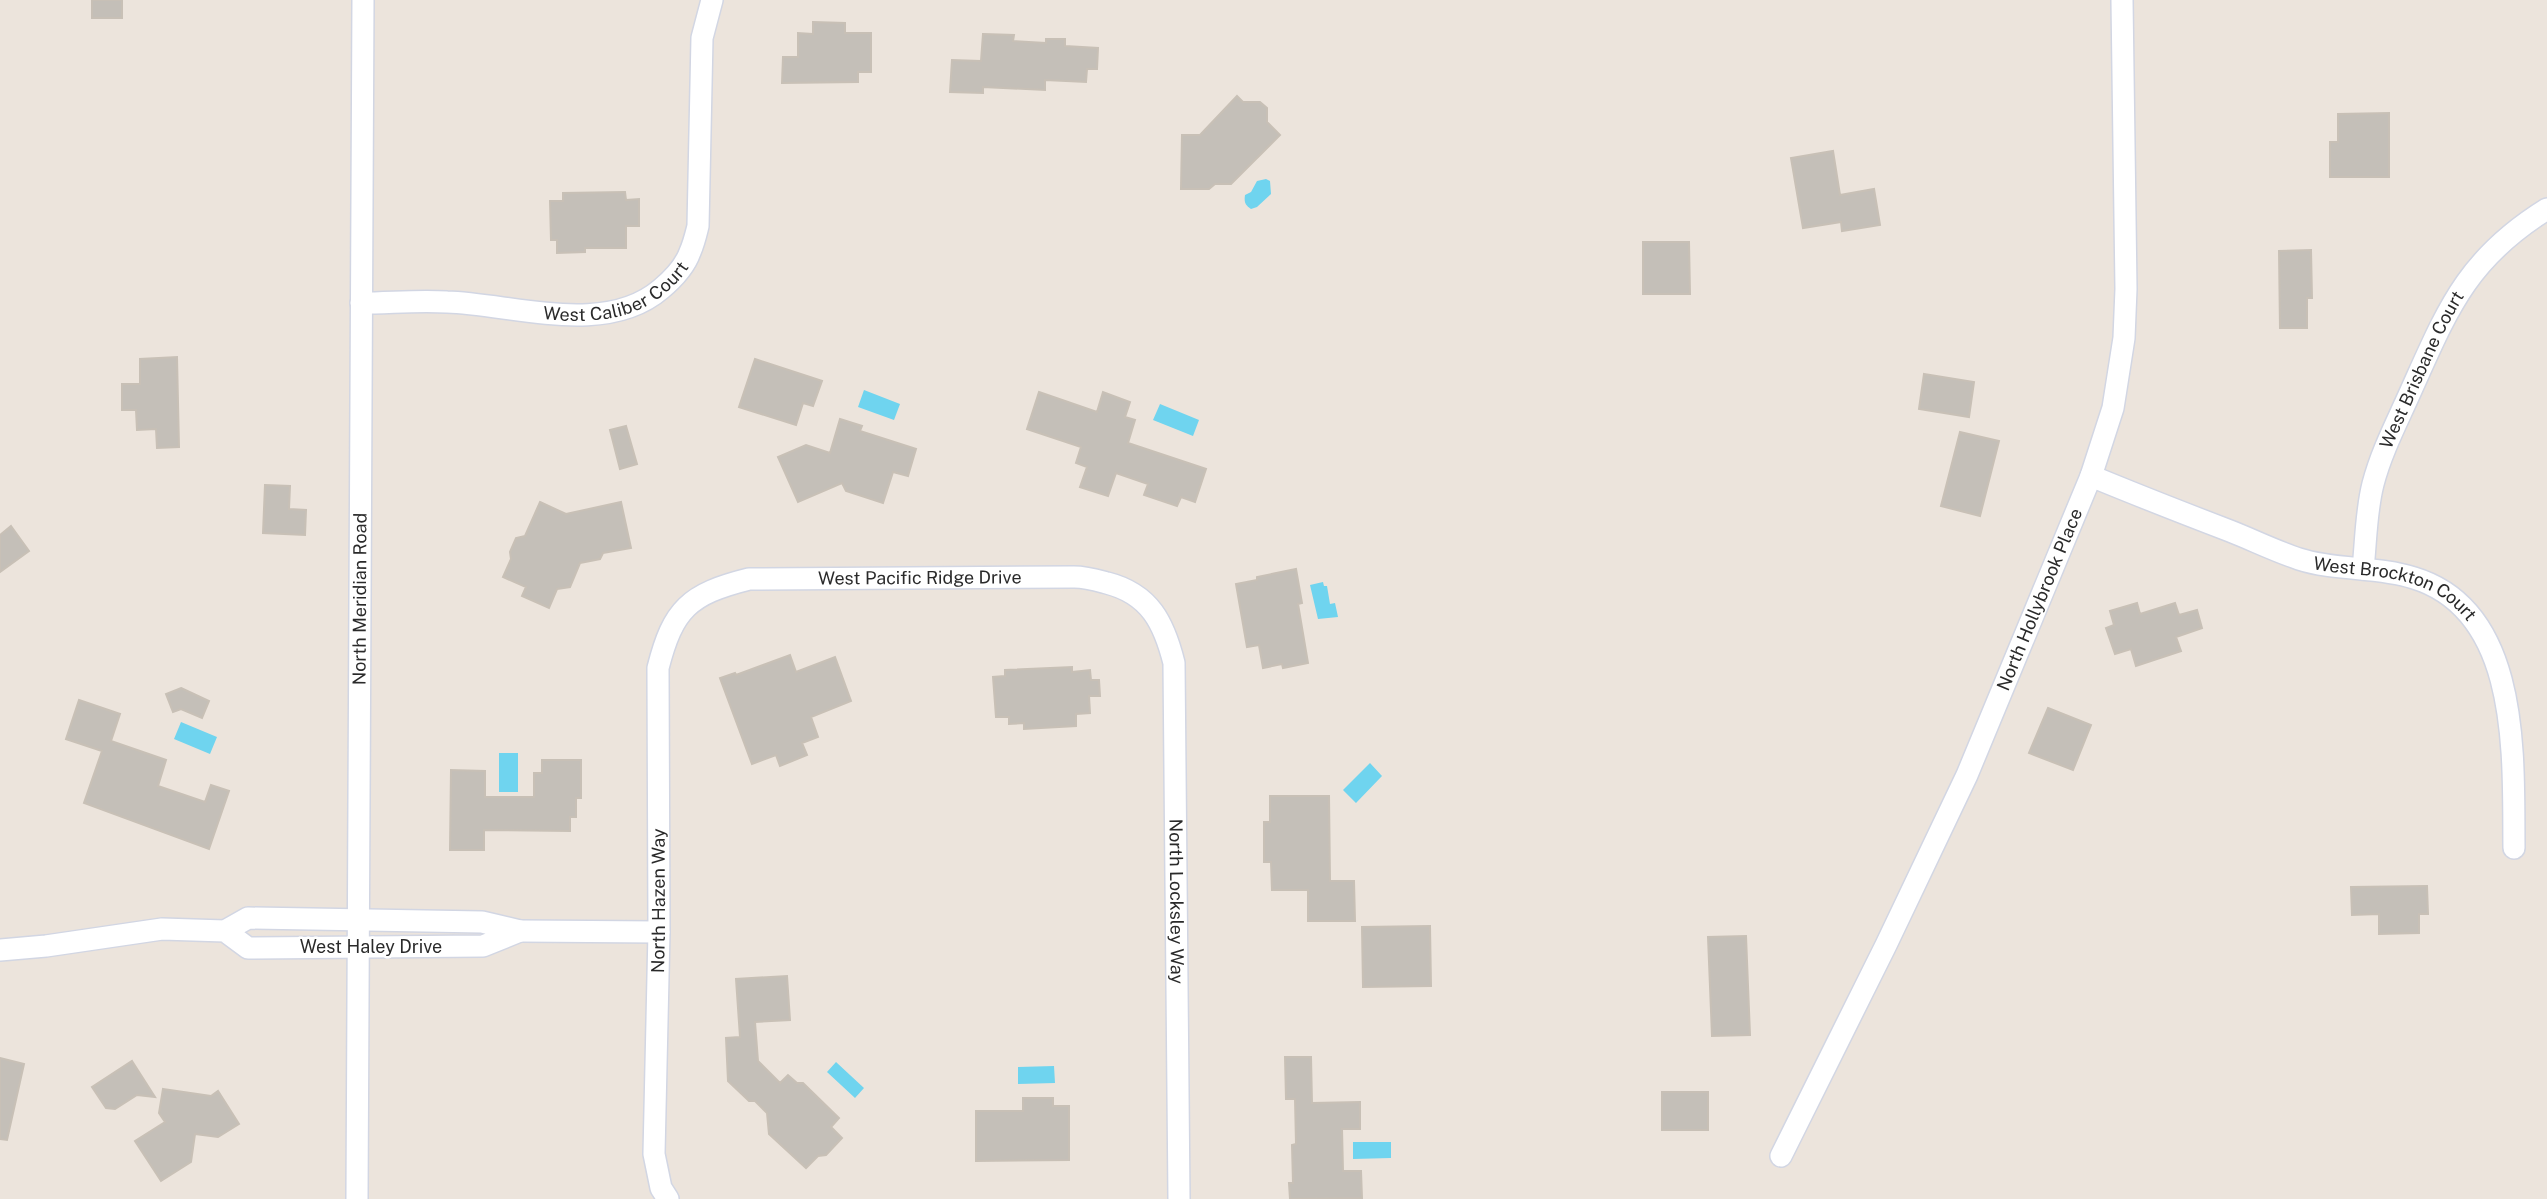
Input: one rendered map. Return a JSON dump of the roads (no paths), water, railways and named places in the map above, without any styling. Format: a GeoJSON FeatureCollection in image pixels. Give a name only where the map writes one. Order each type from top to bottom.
{"type":"FeatureCollection","features":[{"type":"Feature","properties":{"kind":"street","name":"North Meridian Road"},"geometry":{"type":"LineString","coordinates":[[356,1199],[363,0]]}},
{"type":"Feature","properties":{"kind":"street","name":"West Caliber Court"},"geometry":{"type":"LineString","coordinates":[[361,303],[447,302],[537,313],[623,311],[650,299],[673,280],[690,254],[698,226],[702,38],[712,0]]}},
{"type":"Feature","properties":{"kind":"street","name":"North Hollybrook Place"},"geometry":{"type":"LineString","coordinates":[[1781,1156],[1961,788],[2091,476],[2113,408],[2124,338],[2126,289],[2122,0]]}},
{"type":"Feature","properties":{"kind":"street","name":"West Brisbane Court"},"geometry":{"type":"LineString","coordinates":[[2363,569],[2372,486],[2381,458],[2443,320],[2456,295],[2496,246],[2547,209]]}},
{"type":"Feature","properties":{"kind":"street","name":"West Brockton Court"},"geometry":{"type":"LineString","coordinates":[[2091,476],[2301,559],[2416,578],[2441,590],[2462,607],[2479,628],[2500,673],[2510,712],[2514,848]]}},
{"type":"Feature","properties":{"kind":"street","name":"West Pacific Ridge Drive"},"geometry":{"type":"LineString","coordinates":[[686,606],[716,587],[748,579],[1084,577],[1124,587],[1151,608]]}},
{"type":"Feature","properties":{"kind":"street","name":"North Hazen Way"},"geometry":{"type":"LineString","coordinates":[[668,1199],[661,1188],[654,1154],[659,932],[657,668],[666,637],[686,606]]}},
{"type":"Feature","properties":{"kind":"street","name":"North Locksley Way"},"geometry":{"type":"LineString","coordinates":[[1151,608],[1167,635],[1174,663],[1179,1199]]}},
{"type":"Feature","properties":{"kind":"street","name":"West Haley Drive"},"geometry":{"type":"LineString","coordinates":[[0,950],[162,929],[225,931],[248,918],[482,922],[520,931],[659,932]]}},
{"type":"Feature","properties":{"kind":"street","name":"West Haley Drive"},"geometry":{"type":"LineString","coordinates":[[225,931],[248,948],[483,946],[520,931]]}},
{"type":"Feature","properties":{"kind":"water"},"geometry":{"type":"Polygon","coordinates":[[[1257,181],[1270,181],[1271,194],[1251,209],[1245,203],[1245,195],[1251,192],[1257,181]]]}},
{"type":"Feature","properties":{"kind":"water"},"geometry":{"type":"Polygon","coordinates":[[[864,390],[900,404],[894,420],[858,407],[864,390]]]}},
{"type":"Feature","properties":{"kind":"water"},"geometry":{"type":"Polygon","coordinates":[[[1160,404],[1199,420],[1193,436],[1153,420],[1160,404]]]}},
{"type":"Feature","properties":{"kind":"water"},"geometry":{"type":"Polygon","coordinates":[[[1323,582],[1324,586],[1327,586],[1330,604],[1335,603],[1338,617],[1318,619],[1310,585],[1323,582]]]}},
{"type":"Feature","properties":{"kind":"water"},"geometry":{"type":"Polygon","coordinates":[[[181,722],[217,737],[210,754],[174,739],[181,722]]]}},
{"type":"Feature","properties":{"kind":"water"},"geometry":{"type":"Polygon","coordinates":[[[499,753],[518,753],[518,792],[499,792],[499,753]]]}},
{"type":"Feature","properties":{"kind":"water"},"geometry":{"type":"Polygon","coordinates":[[[1370,763],[1382,776],[1356,803],[1343,790],[1370,763]]]}},
{"type":"Feature","properties":{"kind":"water"},"geometry":{"type":"Polygon","coordinates":[[[836,1062],[864,1088],[855,1098],[827,1072],[836,1062]]]}},
{"type":"Feature","properties":{"kind":"water"},"geometry":{"type":"Polygon","coordinates":[[[1054,1066],[1055,1083],[1018,1084],[1018,1067],[1054,1066]]]}},
{"type":"Feature","properties":{"kind":"water"},"geometry":{"type":"Polygon","coordinates":[[[1353,1142],[1391,1142],[1391,1158],[1353,1159],[1353,1142]]]}}]}
